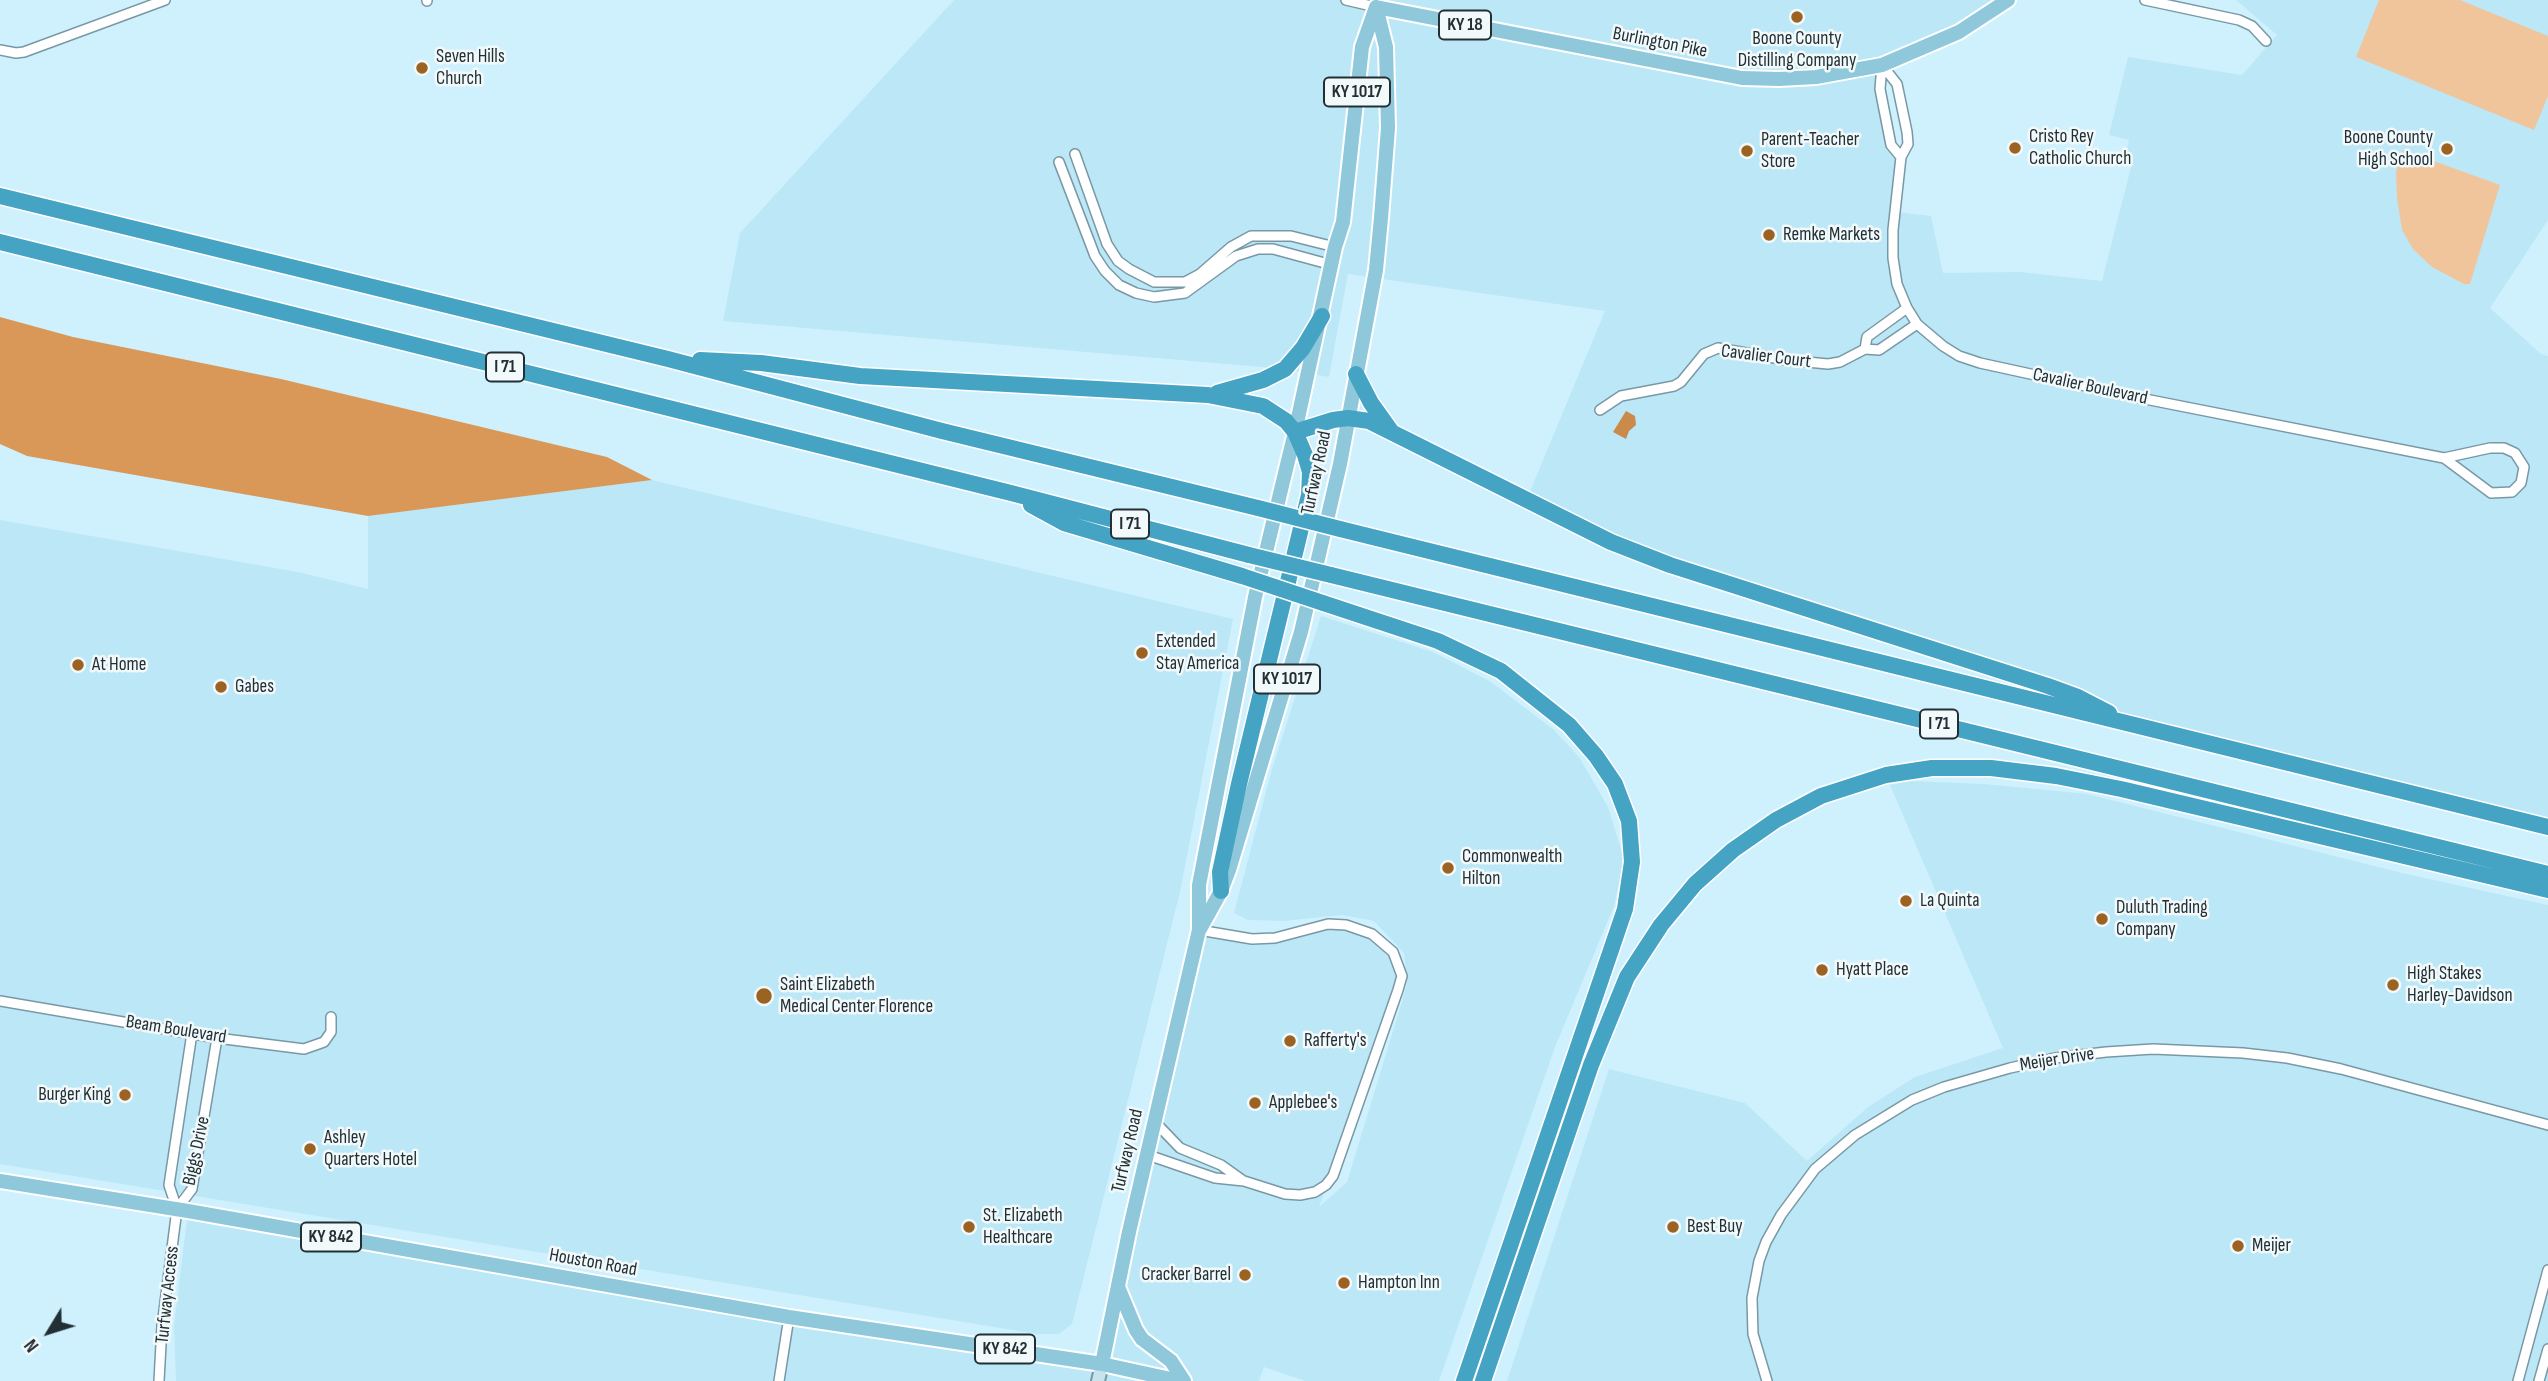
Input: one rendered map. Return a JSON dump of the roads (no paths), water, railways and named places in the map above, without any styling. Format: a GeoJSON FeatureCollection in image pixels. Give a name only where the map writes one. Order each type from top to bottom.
{"type":"FeatureCollection","features":[{"type":"Feature","properties":{"kind":"highway","name":"I 71"},"geometry":{"type":"LineString","coordinates":[[0,196],[668,359],[942,430],[2548,827]]}},
{"type":"Feature","properties":{"kind":"highway","name":"I 71"},"geometry":{"type":"LineString","coordinates":[[0,242],[1011,493],[1249,555],[2548,874]]}},
{"type":"Feature","properties":{"kind":"highway"},"geometry":{"type":"LineString","coordinates":[[1208,395],[1240,388],[1285,369],[1303,348],[1322,316]]}},
{"type":"Feature","properties":{"kind":"highway"},"geometry":{"type":"LineString","coordinates":[[668,359],[761,363],[860,376],[1208,395],[1263,407],[1286,421],[1295,432],[1310,472],[1309,495],[1239,784],[1220,872],[1221,891]]}},
{"type":"Feature","properties":{"kind":"highway"},"geometry":{"type":"LineString","coordinates":[[1356,374],[1371,403],[1392,433]]}},
{"type":"Feature","properties":{"kind":"highway"},"geometry":{"type":"LineString","coordinates":[[1295,432],[1333,420],[1348,418],[1369,421],[1611,542],[1670,565],[2048,686],[2078,697],[2136,727]]}},
{"type":"Feature","properties":{"kind":"highway"},"geometry":{"type":"LineString","coordinates":[[1011,493],[1064,523],[1241,576],[1438,641],[1501,671],[1569,725],[1596,755],[1615,784],[1629,821],[1632,862],[1625,909],[1464,1381]]}},
{"type":"Feature","properties":{"kind":"highway"},"geometry":{"type":"LineString","coordinates":[[1483,1381],[1591,1065],[1627,977],[1661,925],[1695,884],[1732,850],[1776,820],[1821,796],[1886,775],[1932,768],[1991,768],[2056,776],[2548,890]]}},
{"type":"Feature","properties":{"kind":"main road","name":"Burlington Pike"},"geometry":{"type":"LineString","coordinates":[[1376,4],[1742,78],[1816,77],[1882,65],[1948,38],[2008,0]]}},
{"type":"Feature","properties":{"kind":"main road","name":"Turfway Road"},"geometry":{"type":"LineString","coordinates":[[1098,1381],[1199,930],[1201,873],[1255,597],[1343,222],[1362,47],[1376,4]]}},
{"type":"Feature","properties":{"kind":"main road","name":"Turfway Road"},"geometry":{"type":"LineString","coordinates":[[1199,930],[1221,891],[1301,632],[1340,464],[1376,270],[1388,128],[1386,47],[1376,4]]}},
{"type":"Feature","properties":{"kind":"main road","name":"Houston Road"},"geometry":{"type":"LineString","coordinates":[[0,1181],[177,1209],[789,1317],[1102,1364],[1182,1381]]}},
{"type":"Feature","properties":{"kind":"main road"},"geometry":{"type":"LineString","coordinates":[[1118,1286],[1142,1339],[1171,1361],[1182,1381]]}},
{"type":"Feature","properties":{"kind":"street"},"geometry":{"type":"LineString","coordinates":[[0,50],[24,52],[164,0]]}},
{"type":"Feature","properties":{"kind":"street"},"geometry":{"type":"LineString","coordinates":[[1346,0],[1376,4]]}},
{"type":"Feature","properties":{"kind":"street"},"geometry":{"type":"LineString","coordinates":[[2145,0],[2239,20],[2252,26],[2266,41]]}},
{"type":"Feature","properties":{"kind":"street","name":"Cavalier Boulevard"},"geometry":{"type":"LineString","coordinates":[[1882,65],[1880,89],[1891,145],[1901,157]]}},
{"type":"Feature","properties":{"kind":"street","name":"Cavalier Boulevard"},"geometry":{"type":"LineString","coordinates":[[1882,65],[1898,84],[1908,132],[1908,144],[1901,157],[1893,258],[1897,284],[1917,324],[1943,346],[1959,356],[1980,363],[2145,399],[2444,458],[2490,448],[2504,448],[2515,453],[2524,467],[2521,483],[2512,492],[2491,492],[2444,458]]}},
{"type":"Feature","properties":{"kind":"street"},"geometry":{"type":"LineString","coordinates":[[1075,154],[1107,244],[1118,261],[1143,278],[1162,283],[1185,282],[1200,274],[1231,247],[1251,236],[1291,236],[1335,247]]}},
{"type":"Feature","properties":{"kind":"street"},"geometry":{"type":"LineString","coordinates":[[1059,162],[1095,256],[1119,285],[1136,293],[1154,297],[1185,293],[1236,256],[1258,249],[1273,249],[1332,265]]}},
{"type":"Feature","properties":{"kind":"street","name":"Cavalier Court"},"geometry":{"type":"LineString","coordinates":[[1865,349],[1867,337],[1907,308]]}},
{"type":"Feature","properties":{"kind":"street","name":"Cavalier Court"},"geometry":{"type":"LineString","coordinates":[[1600,410],[1621,396],[1674,386],[1681,382],[1704,355],[1718,348],[1828,364],[1840,362],[1865,349],[1878,350],[1917,324]]}},
{"type":"Feature","properties":{"kind":"street"},"geometry":{"type":"LineString","coordinates":[[1148,1155],[1215,1178],[1244,1181],[1285,1194],[1315,1192],[1326,1185],[1333,1176],[1402,976],[1394,952],[1384,942],[1373,934],[1346,925],[1328,924],[1275,938],[1252,940],[1199,930]]}},
{"type":"Feature","properties":{"kind":"street","name":"Beam Boulevard"},"geometry":{"type":"LineString","coordinates":[[0,1001],[218,1038],[304,1049],[324,1042],[331,1032],[331,1017]]}},
{"type":"Feature","properties":{"kind":"street","name":"Biggs Drive"},"geometry":{"type":"LineString","coordinates":[[177,1209],[169,1185],[192,1033]]}},
{"type":"Feature","properties":{"kind":"street","name":"Biggs Drive"},"geometry":{"type":"LineString","coordinates":[[177,1209],[192,1189],[218,1038]]}},
{"type":"Feature","properties":{"kind":"street","name":"Meijer Drive"},"geometry":{"type":"LineString","coordinates":[[1767,1381],[1753,1334],[1752,1298],[1759,1261],[1781,1215],[1815,1170],[1855,1135],[1912,1100],[1944,1087],[2056,1058],[2153,1049],[2243,1053],[2287,1058],[2341,1069],[2548,1125]]}},
{"type":"Feature","properties":{"kind":"street"},"geometry":{"type":"LineString","coordinates":[[1155,1122],[1180,1148],[1221,1165],[1244,1181]]}},
{"type":"Feature","properties":{"kind":"street","name":"Turfway Access"},"geometry":{"type":"LineString","coordinates":[[159,1381],[162,1326],[177,1209]]}},
{"type":"Feature","properties":{"kind":"street"},"geometry":{"type":"LineString","coordinates":[[2518,1381],[2548,1270]]}},
{"type":"Feature","properties":{"kind":"street"},"geometry":{"type":"LineString","coordinates":[[779,1381],[789,1317]]}},
{"type":"Feature","properties":{"kind":"street"},"geometry":{"type":"LineString","coordinates":[[2539,1381],[2548,1349]]}},
{"type":"Feature","properties":{"kind":"place","name":"Boone County Distilling Company"},"geometry":{"type":"Point","coordinates":[1797,17]}},
{"type":"Feature","properties":{"kind":"place","name":"Seven Hills Church"},"geometry":{"type":"Point","coordinates":[422,68]}},
{"type":"Feature","properties":{"kind":"place","name":"Cristo Rey Catholic Church"},"geometry":{"type":"Point","coordinates":[2015,148]}},
{"type":"Feature","properties":{"kind":"place","name":"Boone County High School"},"geometry":{"type":"Point","coordinates":[2447,149]}},
{"type":"Feature","properties":{"kind":"place","name":"Parent-Teacher Store"},"geometry":{"type":"Point","coordinates":[1747,151]}},
{"type":"Feature","properties":{"kind":"place","name":"Remke Markets"},"geometry":{"type":"Point","coordinates":[1769,235]}},
{"type":"Feature","properties":{"kind":"place","name":"Extended Stay America"},"geometry":{"type":"Point","coordinates":[1142,653]}},
{"type":"Feature","properties":{"kind":"place","name":"At Home"},"geometry":{"type":"Point","coordinates":[78,665]}},
{"type":"Feature","properties":{"kind":"place","name":"Gabes"},"geometry":{"type":"Point","coordinates":[221,687]}},
{"type":"Feature","properties":{"kind":"place","name":"Commonwealth Hilton"},"geometry":{"type":"Point","coordinates":[1448,868]}},
{"type":"Feature","properties":{"kind":"place","name":"La Quinta"},"geometry":{"type":"Point","coordinates":[1906,901]}},
{"type":"Feature","properties":{"kind":"place","name":"Duluth Trading Company"},"geometry":{"type":"Point","coordinates":[2102,919]}},
{"type":"Feature","properties":{"kind":"place","name":"Hyatt Place"},"geometry":{"type":"Point","coordinates":[1822,970]}},
{"type":"Feature","properties":{"kind":"place","name":"High Stakes Harley-Davidson"},"geometry":{"type":"Point","coordinates":[2393,985]}},
{"type":"Feature","properties":{"kind":"place","name":"Saint Elizabeth Medical Center Florence"},"geometry":{"type":"Point","coordinates":[764,996]}},
{"type":"Feature","properties":{"kind":"place","name":"Rafferty's"},"geometry":{"type":"Point","coordinates":[1290,1041]}},
{"type":"Feature","properties":{"kind":"place","name":"Burger King"},"geometry":{"type":"Point","coordinates":[125,1095]}},
{"type":"Feature","properties":{"kind":"place","name":"Applebee's"},"geometry":{"type":"Point","coordinates":[1255,1103]}},
{"type":"Feature","properties":{"kind":"place","name":"Ashley Quarters Hotel"},"geometry":{"type":"Point","coordinates":[310,1149]}},
{"type":"Feature","properties":{"kind":"place","name":"St. Elizabeth Healthcare"},"geometry":{"type":"Point","coordinates":[969,1227]}},
{"type":"Feature","properties":{"kind":"place","name":"Best Buy"},"geometry":{"type":"Point","coordinates":[1673,1227]}},
{"type":"Feature","properties":{"kind":"place","name":"Meijer"},"geometry":{"type":"Point","coordinates":[2238,1246]}},
{"type":"Feature","properties":{"kind":"place","name":"Cracker Barrel"},"geometry":{"type":"Point","coordinates":[1245,1275]}},
{"type":"Feature","properties":{"kind":"place","name":"Hampton Inn"},"geometry":{"type":"Point","coordinates":[1344,1283]}}]}
